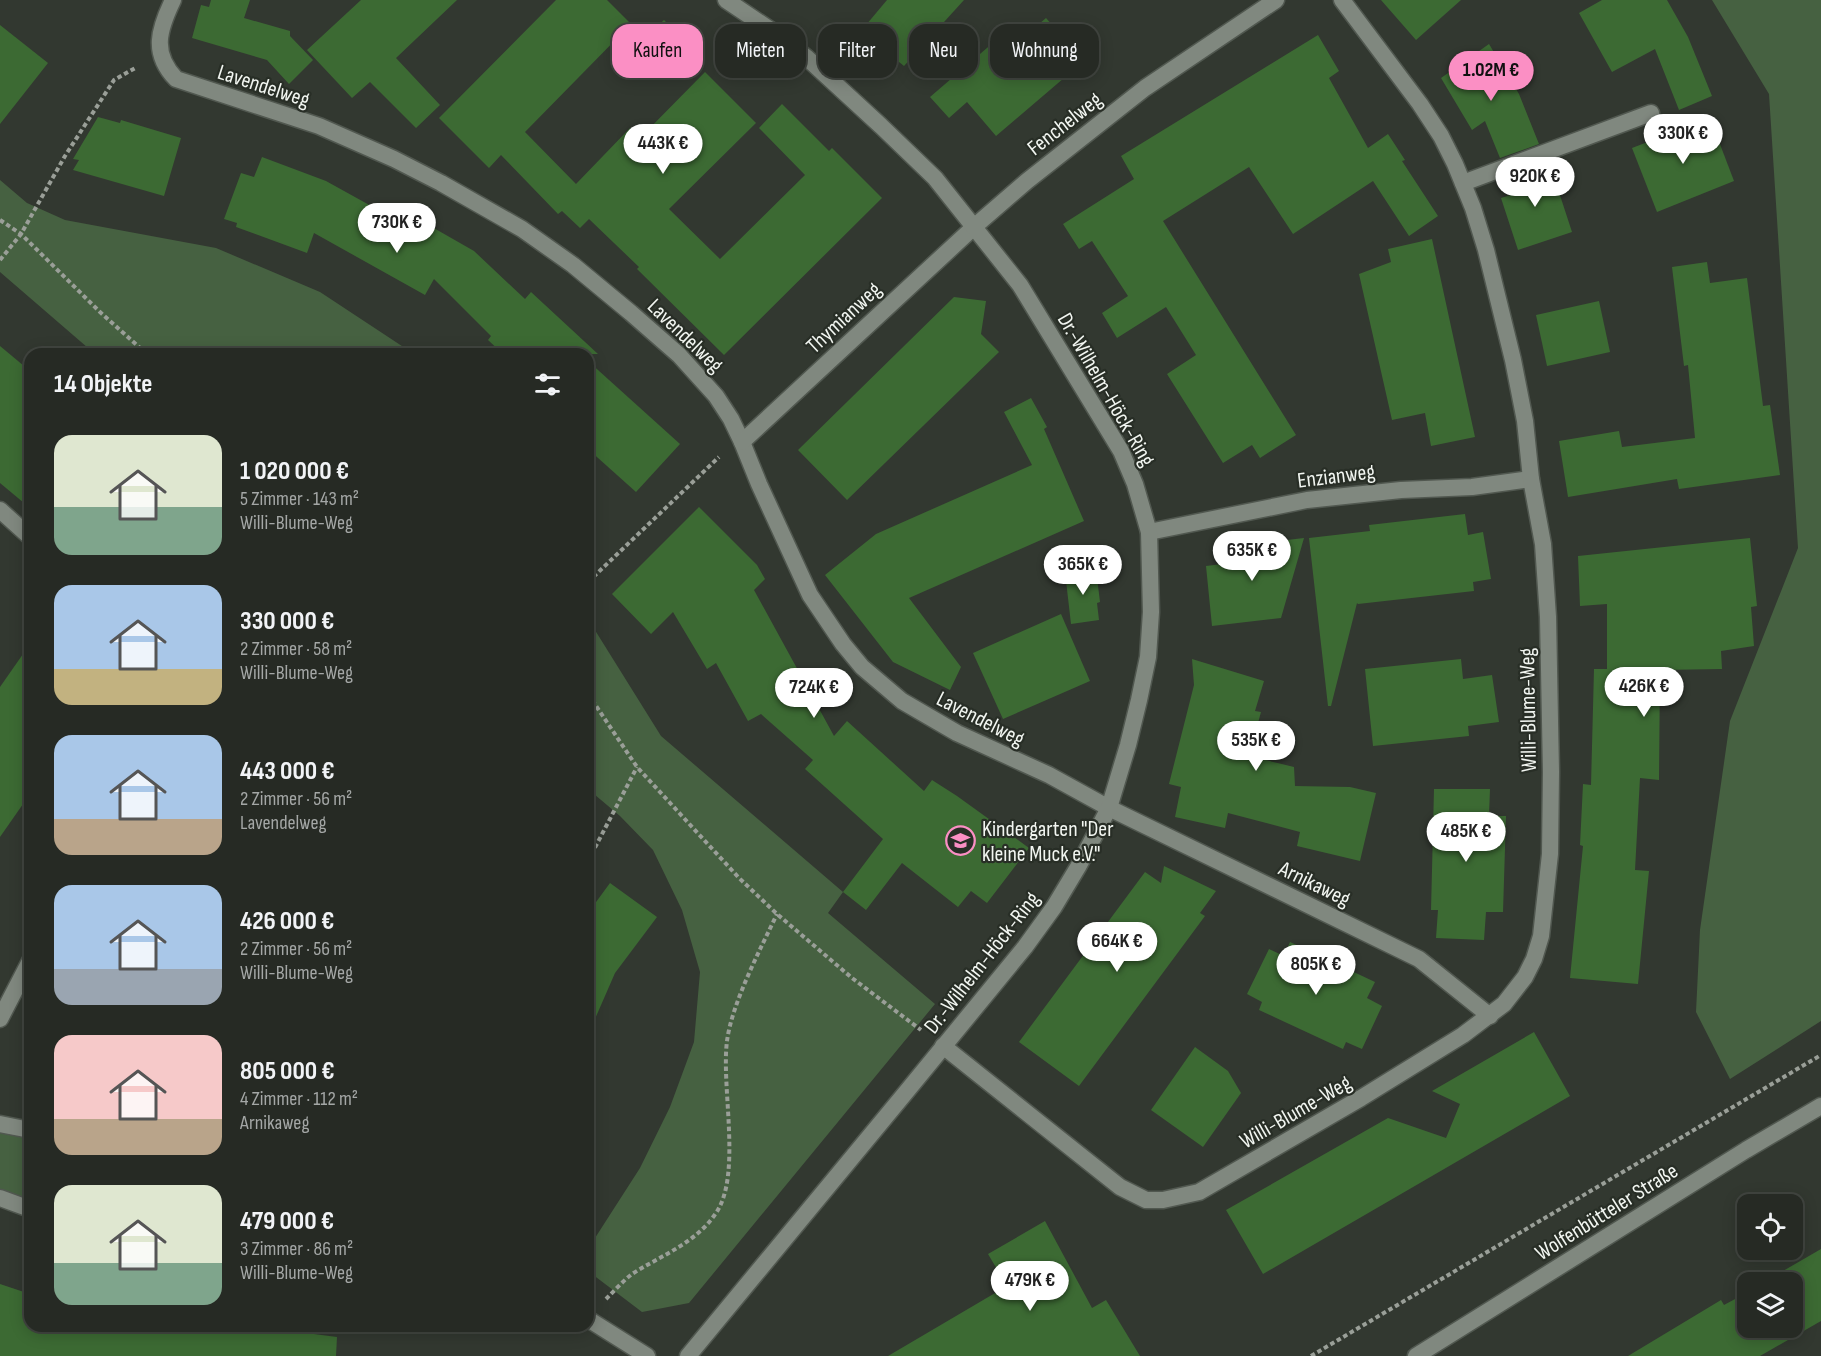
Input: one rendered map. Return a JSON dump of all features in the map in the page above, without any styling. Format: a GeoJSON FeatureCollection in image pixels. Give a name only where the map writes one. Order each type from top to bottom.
{"type":"FeatureCollection","features":[{"type":"Feature","properties":{"kind":"street"},"geometry":{"type":"LineString","coordinates":[[161,54],[159,35],[173,0]]}},
{"type":"Feature","properties":{"kind":"street","name":"Dr.-Wilhelm-Höck-Ring"},"geometry":{"type":"LineString","coordinates":[[688,1356],[1025,947],[1054,907],[1109,808],[1128,745],[1148,657],[1151,612],[1149,532],[1135,484],[1121,451],[1020,285],[935,178],[848,94],[778,35],[726,0]]}},
{"type":"Feature","properties":{"kind":"street","name":"Fenchelweg"},"geometry":{"type":"LineString","coordinates":[[975,226],[1036,174],[1145,88],[1276,0]]}},
{"type":"Feature","properties":{"kind":"street","name":"Willi-Blume-Weg"},"geometry":{"type":"LineString","coordinates":[[943,1047],[1120,1187],[1146,1200],[1162,1200],[1199,1192],[1361,1098],[1490,1016],[1515,992],[1534,959],[1541,936],[1550,854],[1551,751],[1548,617],[1543,544],[1531,479],[1525,421],[1486,250],[1463,183],[1441,136],[1420,104],[1342,0]]}},
{"type":"Feature","properties":{"kind":"street","name":"Lavendelweg"},"geometry":{"type":"LineString","coordinates":[[161,54],[166,68],[176,79],[319,126],[441,183],[522,229],[596,284],[679,355],[716,396],[742,442],[768,505],[810,595],[843,644],[862,667],[903,701],[941,724],[1048,775],[1109,808]]}},
{"type":"Feature","properties":{"kind":"street"},"geometry":{"type":"LineString","coordinates":[[1463,183],[1651,113]]}},
{"type":"Feature","properties":{"kind":"street","name":"Thymianweg"},"geometry":{"type":"LineString","coordinates":[[742,442],[975,226]]}},
{"type":"Feature","properties":{"kind":"street","name":"Enzianweg"},"geometry":{"type":"LineString","coordinates":[[1149,532],[1307,500],[1389,491],[1473,487],[1531,479]]}},
{"type":"Feature","properties":{"kind":"street"},"geometry":{"type":"LineString","coordinates":[[0,510],[24,532]]}},
{"type":"Feature","properties":{"kind":"street","name":"Arnikaweg"},"geometry":{"type":"LineString","coordinates":[[1109,808],[1419,959],[1490,1016]]}},
{"type":"Feature","properties":{"kind":"street"},"geometry":{"type":"LineString","coordinates":[[0,1018],[24,972]]}},
{"type":"Feature","properties":{"kind":"street","name":"Wolfenbütteler Straße"},"geometry":{"type":"LineString","coordinates":[[1416,1356],[1746,1150],[1821,1106]]}},
{"type":"Feature","properties":{"kind":"street"},"geometry":{"type":"LineString","coordinates":[[0,1124],[24,1129]]}},
{"type":"Feature","properties":{"kind":"street"},"geometry":{"type":"LineString","coordinates":[[0,1198],[24,1207]]}},
{"type":"Feature","properties":{"kind":"street"},"geometry":{"type":"LineString","coordinates":[[594,1325],[647,1356]]}},
{"type":"Feature","properties":{"kind":"path"},"geometry":{"type":"LineString","coordinates":[[0,260],[21,234],[65,156],[114,80],[161,54]]}},
{"type":"Feature","properties":{"kind":"path"},"geometry":{"type":"LineString","coordinates":[[0,220],[21,234],[100,312],[140,348]]}},
{"type":"Feature","properties":{"kind":"path"},"geometry":{"type":"LineString","coordinates":[[594,576],[713,461],[742,442]]}},
{"type":"Feature","properties":{"kind":"path"},"geometry":{"type":"LineString","coordinates":[[594,703],[637,767],[739,878],[852,978],[943,1047]]}},
{"type":"Feature","properties":{"kind":"path"},"geometry":{"type":"LineString","coordinates":[[594,849],[637,767]]}},
{"type":"Feature","properties":{"kind":"path"},"geometry":{"type":"LineString","coordinates":[[605,1300],[631,1275],[692,1239],[708,1225],[718,1210],[726,1188],[728,1172],[726,1062],[730,1022],[777,914]]}},
{"type":"Feature","properties":{"kind":"path"},"geometry":{"type":"LineString","coordinates":[[1311,1356],[1821,1055]]}},
{"type":"Feature","properties":{"kind":"green space"},"geometry":{"type":"Polygon","coordinates":[[[1712,0],[1821,0],[1821,1021],[1730,1079],[1696,1012],[1700,930],[1730,721],[1798,548],[1769,94],[1712,0]]]}},
{"type":"Feature","properties":{"kind":"green space"},"geometry":{"type":"Polygon","coordinates":[[[0,180],[27,203],[65,220],[216,248],[320,292],[405,348],[88,348],[0,272],[0,180]]]}},
{"type":"Feature","properties":{"kind":"green space"},"geometry":{"type":"Polygon","coordinates":[[[594,629],[661,736],[843,892],[828,913],[935,1004],[689,1303],[642,1312],[594,1276],[594,1243],[640,1168],[670,1107],[694,1042],[700,972],[682,910],[653,850],[620,816],[594,794],[594,629]]]}},
{"type":"Feature","properties":{"kind":"green space"},"geometry":{"type":"Polygon","coordinates":[[[0,1124],[24,1129],[24,1206],[0,1197],[0,1124]]]}},
{"type":"Feature","properties":{"kind":"building"},"geometry":{"type":"Polygon","coordinates":[[[211,0],[250,0],[244,18],[290,31],[290,36],[313,60],[289,84],[267,60],[192,38],[201,5],[209,7],[211,0]]]}},
{"type":"Feature","properties":{"kind":"building"},"geometry":{"type":"Polygon","coordinates":[[[361,0],[457,0],[396,58],[440,105],[416,128],[370,82],[352,98],[307,50],[361,0]]]}},
{"type":"Feature","properties":{"kind":"building"},"geometry":{"type":"Polygon","coordinates":[[[556,0],[607,0],[631,24],[612,24],[612,43],[525,132],[576,184],[630,128],[640,138],[699,78],[703,78],[705,72],[756,123],[669,209],[720,259],[805,175],[759,128],[782,104],[829,151],[832,148],[882,198],[724,355],[589,219],[580,228],[562,211],[558,214],[501,155],[489,168],[439,118],[556,0]]]}},
{"type":"Feature","properties":{"kind":"building"},"geometry":{"type":"Polygon","coordinates":[[[887,0],[964,0],[942,24],[909,24],[909,60],[904,66],[897,60],[897,24],[867,24],[887,0]]]}},
{"type":"Feature","properties":{"kind":"building"},"geometry":{"type":"Polygon","coordinates":[[[1381,0],[1461,0],[1416,40],[1381,0]]]}},
{"type":"Feature","properties":{"kind":"building"},"geometry":{"type":"Polygon","coordinates":[[[1602,0],[1667,0],[1688,37],[1712,96],[1679,110],[1655,49],[1612,72],[1579,13],[1602,0]]]}},
{"type":"Feature","properties":{"kind":"building"},"geometry":{"type":"Polygon","coordinates":[[[1046,18],[1051,24],[1039,24],[1046,18]]]}},
{"type":"Feature","properties":{"kind":"building"},"geometry":{"type":"Polygon","coordinates":[[[0,25],[48,63],[0,124],[0,25]]]}},
{"type":"Feature","properties":{"kind":"building"},"geometry":{"type":"Polygon","coordinates":[[[1318,35],[1339,71],[1329,78],[1368,148],[1388,134],[1405,160],[1402,161],[1438,216],[1409,236],[1373,181],[1293,234],[1249,167],[1163,221],[1296,435],[1260,458],[1252,445],[1223,463],[1167,374],[1196,355],[1166,307],[1117,338],[1102,313],[1128,296],[1092,241],[1079,249],[1063,224],[1134,179],[1121,156],[1318,35]]]}},
{"type":"Feature","properties":{"kind":"building"},"geometry":{"type":"Polygon","coordinates":[[[1489,44],[1519,94],[1539,144],[1500,158],[1485,121],[1472,130],[1441,78],[1489,44]]]}},
{"type":"Feature","properties":{"kind":"building"},"geometry":{"type":"Polygon","coordinates":[[[990,45],[990,78],[1064,78],[996,136],[967,102],[949,118],[930,97],[952,78],[978,78],[978,56],[990,45]]]}},
{"type":"Feature","properties":{"kind":"building"},"geometry":{"type":"Polygon","coordinates":[[[98,117],[120,123],[121,120],[181,138],[164,196],[73,170],[79,160],[73,159],[98,117]]]}},
{"type":"Feature","properties":{"kind":"building"},"geometry":{"type":"Polygon","coordinates":[[[1710,118],[1734,181],[1657,212],[1632,148],[1710,118]]]}},
{"type":"Feature","properties":{"kind":"building"},"geometry":{"type":"Polygon","coordinates":[[[262,157],[326,181],[391,217],[397,207],[474,251],[525,299],[531,292],[592,348],[497,348],[488,340],[491,336],[434,279],[425,295],[314,233],[307,253],[236,227],[237,223],[224,219],[241,173],[254,177],[262,157]]]}},
{"type":"Feature","properties":{"kind":"building"},"geometry":{"type":"Polygon","coordinates":[[[1546,163],[1553,181],[1555,180],[1572,232],[1518,250],[1501,198],[1514,194],[1508,178],[1546,163]]]}},
{"type":"Feature","properties":{"kind":"building"},"geometry":{"type":"Polygon","coordinates":[[[1432,239],[1475,437],[1431,446],[1425,413],[1392,420],[1359,274],[1391,262],[1388,249],[1432,239]]]}},
{"type":"Feature","properties":{"kind":"building"},"geometry":{"type":"Polygon","coordinates":[[[1707,262],[1710,283],[1747,278],[1763,406],[1770,405],[1780,475],[1679,489],[1677,479],[1568,497],[1559,441],[1619,431],[1622,447],[1695,438],[1688,365],[1684,366],[1672,267],[1707,262]]]}},
{"type":"Feature","properties":{"kind":"building"},"geometry":{"type":"Polygon","coordinates":[[[954,297],[986,301],[981,334],[999,352],[847,500],[798,450],[954,297]]]}},
{"type":"Feature","properties":{"kind":"building"},"geometry":{"type":"Polygon","coordinates":[[[1599,301],[1610,352],[1547,366],[1536,315],[1599,301]]]}},
{"type":"Feature","properties":{"kind":"building"},"geometry":{"type":"Polygon","coordinates":[[[0,346],[24,366],[24,503],[0,483],[0,346]]]}},
{"type":"Feature","properties":{"kind":"building"},"geometry":{"type":"Polygon","coordinates":[[[594,366],[680,444],[636,492],[594,454],[594,366]]]}},
{"type":"Feature","properties":{"kind":"building"},"geometry":{"type":"Polygon","coordinates":[[[1031,398],[1047,427],[1044,429],[1084,521],[909,598],[961,667],[950,690],[893,662],[825,575],[876,534],[1032,465],[1004,412],[1031,398]]]}},
{"type":"Feature","properties":{"kind":"building"},"geometry":{"type":"Polygon","coordinates":[[[699,507],[757,565],[765,579],[754,590],[834,736],[847,721],[924,791],[932,780],[1029,848],[987,903],[971,891],[958,907],[902,863],[866,910],[843,892],[883,839],[805,769],[813,760],[761,714],[748,721],[716,663],[707,669],[673,612],[651,634],[612,594],[699,507]]]}},
{"type":"Feature","properties":{"kind":"building"},"geometry":{"type":"Polygon","coordinates":[[[1465,514],[1468,535],[1483,532],[1491,579],[1473,582],[1474,591],[1357,603],[1331,706],[1328,706],[1309,538],[1370,531],[1369,525],[1465,514]]]}},
{"type":"Feature","properties":{"kind":"building"},"geometry":{"type":"Polygon","coordinates":[[[1304,538],[1281,618],[1212,626],[1206,566],[1222,564],[1220,548],[1304,538]]]}},
{"type":"Feature","properties":{"kind":"building"},"geometry":{"type":"Polygon","coordinates":[[[1750,538],[1757,606],[1751,607],[1754,646],[1721,651],[1722,669],[1660,670],[1659,780],[1640,778],[1635,870],[1649,871],[1638,984],[1570,978],[1583,846],[1580,845],[1583,784],[1591,785],[1594,669],[1607,669],[1607,604],[1580,606],[1578,556],[1750,538]]]}},
{"type":"Feature","properties":{"kind":"building"},"geometry":{"type":"Polygon","coordinates":[[[1096,569],[1100,602],[1097,603],[1099,620],[1071,624],[1065,572],[1096,569]]]}},
{"type":"Feature","properties":{"kind":"building"},"geometry":{"type":"Polygon","coordinates":[[[1061,614],[1090,681],[1003,719],[973,653],[1061,614]]]}},
{"type":"Feature","properties":{"kind":"building"},"geometry":{"type":"Polygon","coordinates":[[[24,653],[24,803],[0,837],[0,687],[24,653]]]}},
{"type":"Feature","properties":{"kind":"building"},"geometry":{"type":"Polygon","coordinates":[[[1192,659],[1264,681],[1255,711],[1261,712],[1249,756],[1294,767],[1295,786],[1350,787],[1376,793],[1360,861],[1297,846],[1300,832],[1228,813],[1225,828],[1175,817],[1181,787],[1169,784],[1194,685],[1192,659]]]}},
{"type":"Feature","properties":{"kind":"building"},"geometry":{"type":"Polygon","coordinates":[[[1461,659],[1463,679],[1492,675],[1499,722],[1468,726],[1469,736],[1373,746],[1365,669],[1461,659]]]}},
{"type":"Feature","properties":{"kind":"building"},"geometry":{"type":"Polygon","coordinates":[[[1434,789],[1490,789],[1489,816],[1506,816],[1503,912],[1486,912],[1484,940],[1436,938],[1438,910],[1431,910],[1434,789]]]}},
{"type":"Feature","properties":{"kind":"building"},"geometry":{"type":"Polygon","coordinates":[[[1164,866],[1216,891],[1200,913],[1205,916],[1079,1086],[1019,1042],[1145,872],[1161,883],[1164,866]]]}},
{"type":"Feature","properties":{"kind":"building"},"geometry":{"type":"Polygon","coordinates":[[[610,883],[657,917],[615,973],[594,1021],[594,905],[610,883]]]}},
{"type":"Feature","properties":{"kind":"building"},"geometry":{"type":"Polygon","coordinates":[[[1290,942],[1375,982],[1367,998],[1382,1006],[1362,1049],[1346,1042],[1343,1049],[1259,1010],[1262,1002],[1247,994],[1269,949],[1284,956],[1290,942]]]}},
{"type":"Feature","properties":{"kind":"building"},"geometry":{"type":"Polygon","coordinates":[[[1534,1032],[1570,1096],[1263,1274],[1226,1210],[1388,1118],[1446,1138],[1460,1104],[1432,1091],[1534,1032]]]}},
{"type":"Feature","properties":{"kind":"building"},"geometry":{"type":"Polygon","coordinates":[[[1195,1047],[1228,1071],[1241,1093],[1203,1147],[1151,1110],[1195,1047]]]}},
{"type":"Feature","properties":{"kind":"building"},"geometry":{"type":"Polygon","coordinates":[[[1045,1221],[1092,1308],[1106,1300],[1140,1356],[888,1356],[1007,1286],[988,1254],[1045,1221]]]}},
{"type":"Feature","properties":{"kind":"building"},"geometry":{"type":"Polygon","coordinates":[[[1821,1249],[1821,1321],[1803,1331],[1803,1272],[1781,1272],[1821,1249]]]}},
{"type":"Feature","properties":{"kind":"building"},"geometry":{"type":"Polygon","coordinates":[[[0,1284],[24,1292],[24,1332],[298,1332],[337,1337],[336,1356],[0,1356],[0,1284]]]}},
{"type":"Feature","properties":{"kind":"building"},"geometry":{"type":"Polygon","coordinates":[[[1737,1298],[1737,1338],[1791,1338],[1760,1356],[1628,1356],[1721,1300],[1724,1305],[1737,1298]]]}},
{"type":"Feature","properties":{"kind":"place","name":"Kindergarten \"Der kleine Muck e.V.\""},"geometry":{"type":"Point","coordinates":[961,841]}}]}
